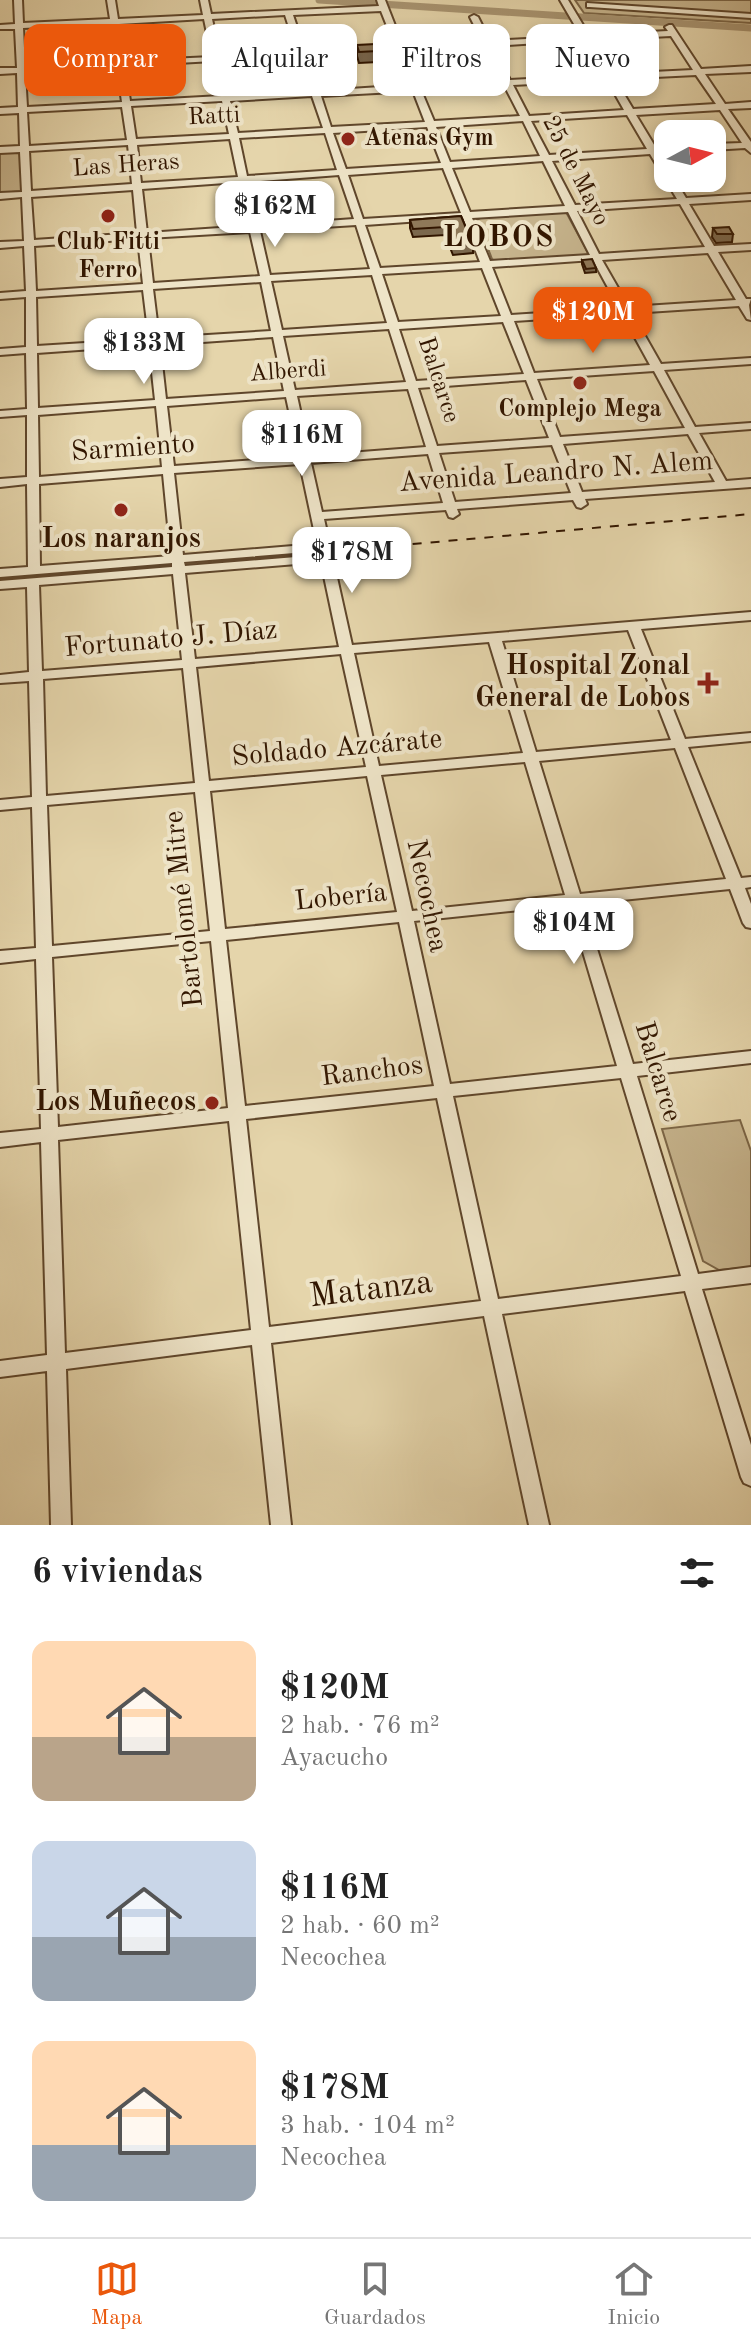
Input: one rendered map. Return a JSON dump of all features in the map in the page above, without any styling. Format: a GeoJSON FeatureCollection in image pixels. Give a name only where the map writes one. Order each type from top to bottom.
{"type":"FeatureCollection","features":[{"type":"Feature","properties":{"kind":"street"},"geometry":{"type":"LineString","coordinates":[[18,0],[31,294],[34,576],[61,1525]]}},
{"type":"Feature","properties":{"kind":"street","name":"Bartolomé Mitre"},"geometry":{"type":"LineString","coordinates":[[111,0],[115,24]]}},
{"type":"Feature","properties":{"kind":"street","name":"Necochea"},"geometry":{"type":"LineString","coordinates":[[204,0],[210,24]]}},
{"type":"Feature","properties":{"kind":"street"},"geometry":{"type":"LineString","coordinates":[[564,0],[578,24]]}},
{"type":"Feature","properties":{"kind":"street"},"geometry":{"type":"LineString","coordinates":[[0,27],[288,13],[382,3],[391,24]]}},
{"type":"Feature","properties":{"kind":"street"},"geometry":{"type":"LineString","coordinates":[[590,5],[751,16]]}},
{"type":"Feature","properties":{"kind":"street","name":"Balcarce"},"geometry":{"type":"LineString","coordinates":[[288,13],[292,24]]}},
{"type":"Feature","properties":{"kind":"street","name":"25 de Mayo"},"geometry":{"type":"LineString","coordinates":[[474,17],[478,24]]}},
{"type":"Feature","properties":{"kind":"street"},"geometry":{"type":"LineString","coordinates":[[659,31],[671,30],[750,147]]}},
{"type":"Feature","properties":{"kind":"street"},"geometry":{"type":"LineString","coordinates":[[659,74],[751,69]]}},
{"type":"Feature","properties":{"kind":"street"},"geometry":{"type":"LineString","coordinates":[[0,71],[22,70]]}},
{"type":"Feature","properties":{"kind":"street","name":"25 de Mayo"},"geometry":{"type":"LineString","coordinates":[[510,86],[596,257],[722,485]]}},
{"type":"Feature","properties":{"kind":"street","name":"Bartolomé Mitre"},"geometry":{"type":"LineString","coordinates":[[124,96],[132,142],[161,403],[281,1525]]}},
{"type":"Feature","properties":{"kind":"street"},"geometry":{"type":"LineString","coordinates":[[0,111],[261,96]]}},
{"type":"Feature","properties":{"kind":"street","name":"Balcarce"},"geometry":{"type":"LineString","coordinates":[[316,96],[452,510]]}},
{"type":"Feature","properties":{"kind":"street"},"geometry":{"type":"LineString","coordinates":[[420,96],[579,500]]}},
{"type":"Feature","properties":{"kind":"street"},"geometry":{"type":"LineString","coordinates":[[621,96],[653,151]]}},
{"type":"Feature","properties":{"kind":"street","name":"Necochea"},"geometry":{"type":"LineString","coordinates":[[225,98],[539,1525]]}},
{"type":"Feature","properties":{"kind":"street","name":"Ratti"},"geometry":{"type":"LineString","coordinates":[[0,150],[751,105]]}},
{"type":"Feature","properties":{"kind":"street"},"geometry":{"type":"LineString","coordinates":[[726,147],[750,147]]}},
{"type":"Feature","properties":{"kind":"street","name":"Las Heras"},"geometry":{"type":"LineString","coordinates":[[0,196],[653,151]]}},
{"type":"Feature","properties":{"kind":"street"},"geometry":{"type":"LineString","coordinates":[[677,192],[710,250],[747,302],[751,317]]}},
{"type":"Feature","properties":{"kind":"street"},"geometry":{"type":"LineString","coordinates":[[0,245],[751,197]]}},
{"type":"Feature","properties":{"kind":"street"},"geometry":{"type":"LineString","coordinates":[[0,296],[751,247]]}},
{"type":"Feature","properties":{"kind":"street"},"geometry":{"type":"LineString","coordinates":[[0,352],[747,302]]}},
{"type":"Feature","properties":{"kind":"street","name":"Alberdi"},"geometry":{"type":"LineString","coordinates":[[0,414],[751,361]]}},
{"type":"Feature","properties":{"kind":"street","name":"Sarmiento"},"geometry":{"type":"LineString","coordinates":[[0,483],[751,426]]}},
{"type":"Feature","properties":{"kind":"street","name":"Avenida Leandro N. Alem"},"geometry":{"type":"LineString","coordinates":[[690,491],[751,483]]}},
{"type":"Feature","properties":{"kind":"street","name":"Avenida Leandro N. Alem"},"geometry":{"type":"LineString","coordinates":[[317,520],[690,491],[751,491]]}},
{"type":"Feature","properties":{"kind":"street"},"geometry":{"type":"LineString","coordinates":[[0,573],[34,576],[324,552]]}},
{"type":"Feature","properties":{"kind":"street"},"geometry":{"type":"LineString","coordinates":[[0,585],[34,576]]}},
{"type":"Feature","properties":{"kind":"street","name":"Fortunato J. Díaz"},"geometry":{"type":"LineString","coordinates":[[0,679],[751,616]]}},
{"type":"Feature","properties":{"kind":"street"},"geometry":{"type":"LineString","coordinates":[[633,626],[679,744],[743,883],[751,923]]}},
{"type":"Feature","properties":{"kind":"street","name":"Balcarce"},"geometry":{"type":"LineString","coordinates":[[494,637],[751,1477]]}},
{"type":"Feature","properties":{"kind":"street","name":"Soldado Azcárate"},"geometry":{"type":"LineString","coordinates":[[0,805],[751,737]]}},
{"type":"Feature","properties":{"kind":"street","name":"Lobería"},"geometry":{"type":"LineString","coordinates":[[0,957],[743,883]]}},
{"type":"Feature","properties":{"kind":"street","name":"Ranchos"},"geometry":{"type":"LineString","coordinates":[[0,1140],[751,1057]]}},
{"type":"Feature","properties":{"kind":"street","name":"Matanza"},"geometry":{"type":"LineString","coordinates":[[0,1369],[751,1275]]}},
{"type":"Feature","properties":{"kind":"shaded area"},"geometry":{"type":"Polygon","coordinates":[[[575,0],[751,0],[751,23],[584,13],[575,0]]]}},
{"type":"Feature","properties":{"kind":"shaded area"},"geometry":{"type":"Polygon","coordinates":[[[23,151],[23,191],[0,193],[0,152],[23,151]]]}},
{"type":"Feature","properties":{"kind":"shaded area"},"geometry":{"type":"Polygon","coordinates":[[[566,212],[587,256],[497,262],[492,259],[477,220],[484,216],[566,212]]]}},
{"type":"Feature","properties":{"kind":"shaded area"},"geometry":{"type":"Polygon","coordinates":[[[740,1120],[751,1151],[751,1267],[719,1270],[703,1261],[662,1129],[740,1120]]]}},
{"type":"Feature","properties":{"kind":"building"},"geometry":{"type":"Polygon","coordinates":[[[373,44],[373,51],[359,52],[357,45],[373,44]]]}},
{"type":"Feature","properties":{"kind":"building"},"geometry":{"type":"Polygon","coordinates":[[[461,216],[473,245],[453,246],[445,227],[413,229],[410,220],[461,216]]]}},
{"type":"Feature","properties":{"kind":"building"},"geometry":{"type":"Polygon","coordinates":[[[729,227],[733,234],[717,234],[713,228],[729,227]]]}},
{"type":"Feature","properties":{"kind":"building"},"geometry":{"type":"Polygon","coordinates":[[[592,259],[596,268],[586,269],[582,260],[592,259]]]}},
{"type":"Feature","properties":{"kind":"waterway"},"geometry":{"type":"LineString","coordinates":[[319,0],[751,28]]}},
{"type":"Feature","properties":{"kind":"railway"},"geometry":{"type":"LineString","coordinates":[[323,552],[751,514]]}},
{"type":"Feature","properties":{"kind":"place","name":"Atenas Gym"},"geometry":{"type":"Point","coordinates":[348,139]}},
{"type":"Feature","properties":{"kind":"place","name":"Club Fitti Ferro"},"geometry":{"type":"Point","coordinates":[108,216]}},
{"type":"Feature","properties":{"kind":"place","name":"Complejo Mega"},"geometry":{"type":"Point","coordinates":[580,383]}},
{"type":"Feature","properties":{"kind":"place","name":"Los naranjos"},"geometry":{"type":"Point","coordinates":[121,510]}},
{"type":"Feature","properties":{"kind":"place","name":"Hospital Zonal General de Lobos"},"geometry":{"type":"Point","coordinates":[708,683]}},
{"type":"Feature","properties":{"kind":"place","name":"Los Muñecos"},"geometry":{"type":"Point","coordinates":[212,1103]}},
{"type":"Feature","properties":{"kind":"district","name":"LOBOS"},"geometry":{"type":"Point","coordinates":[499,238]}}]}
